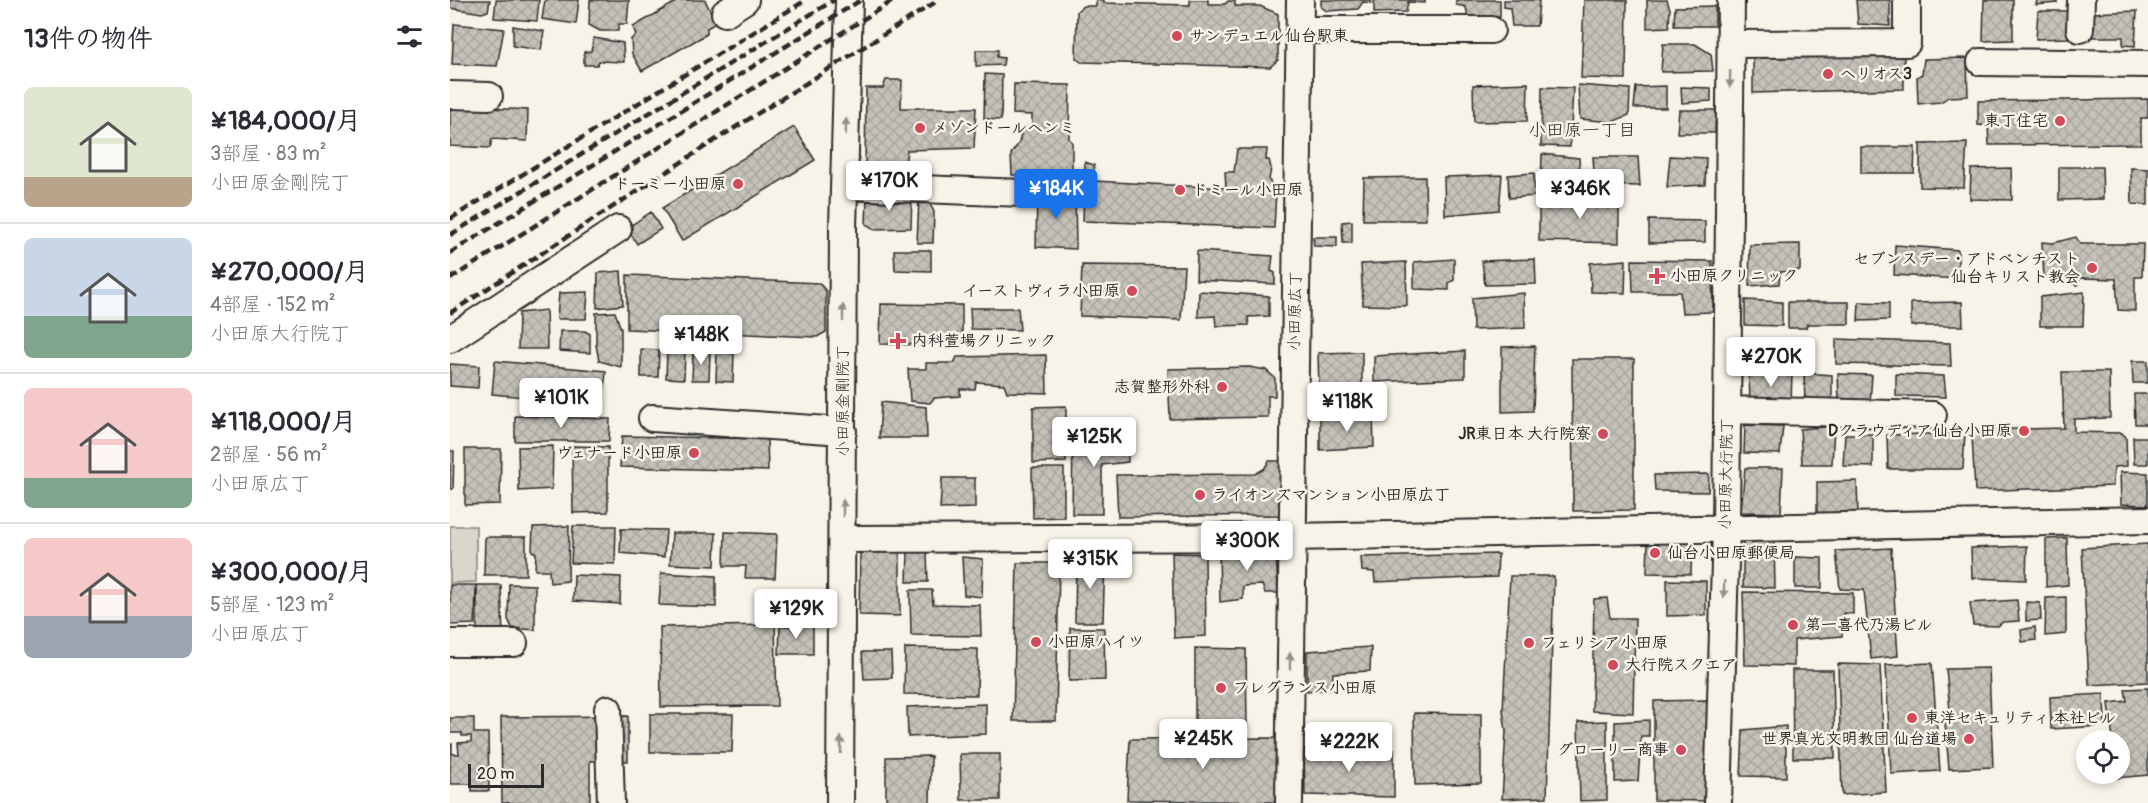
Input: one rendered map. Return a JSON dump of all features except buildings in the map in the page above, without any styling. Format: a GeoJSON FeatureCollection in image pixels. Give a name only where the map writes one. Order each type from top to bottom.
{"type":"FeatureCollection","features":[{"type":"Feature","properties":{"kind":"street","name":"小田原金剛院丁"},"geometry":{"type":"LineString","coordinates":[[840,803],[844,186],[849,0]]}},
{"type":"Feature","properties":{"kind":"street","name":"小田原広丁"},"geometry":{"type":"LineString","coordinates":[[1288,803],[1300,0]]}},
{"type":"Feature","properties":{"kind":"street","name":"小田原大行院丁"},"geometry":{"type":"LineString","coordinates":[[1718,803],[1726,528],[1731,0]]}},
{"type":"Feature","properties":{"kind":"street"},"geometry":{"type":"LineString","coordinates":[[1731,44],[1907,43],[1907,0]]}},
{"type":"Feature","properties":{"kind":"street"},"geometry":{"type":"LineString","coordinates":[[2080,29],[2081,0]]}},
{"type":"Feature","properties":{"kind":"street"},"geometry":{"type":"LineString","coordinates":[[1299,30],[1491,30]]}},
{"type":"Feature","properties":{"kind":"street"},"geometry":{"type":"LineString","coordinates":[[1981,62],[2148,63]]}},
{"type":"Feature","properties":{"kind":"street"},"geometry":{"type":"LineString","coordinates":[[450,95],[489,96]]}},
{"type":"Feature","properties":{"kind":"street"},"geometry":{"type":"LineString","coordinates":[[844,186],[1023,193]]}},
{"type":"Feature","properties":{"kind":"street"},"geometry":{"type":"LineString","coordinates":[[450,339],[618,229]]}},
{"type":"Feature","properties":{"kind":"street"},"geometry":{"type":"LineString","coordinates":[[1727,410],[1933,415]]}},
{"type":"Feature","properties":{"kind":"street"},"geometry":{"type":"LineString","coordinates":[[652,418],[843,431]]}},
{"type":"Feature","properties":{"kind":"street"},"geometry":{"type":"LineString","coordinates":[[843,539],[1291,537],[2148,520]]}},
{"type":"Feature","properties":{"kind":"street"},"geometry":{"type":"LineString","coordinates":[[450,642],[514,643]]}},
{"type":"Feature","properties":{"kind":"street"},"geometry":{"type":"LineString","coordinates":[[608,709],[611,803]]}},
{"type":"Feature","properties":{"kind":"shaded area"},"geometry":{"type":"Polygon","coordinates":[[[450,526],[476,526],[476,582],[450,583],[450,526]]]}},
{"type":"Feature","properties":{"kind":"railway"},"geometry":{"type":"LineString","coordinates":[[450,219],[806,0]]}},
{"type":"Feature","properties":{"kind":"railway"},"geometry":{"type":"LineString","coordinates":[[450,235],[834,0]]}},
{"type":"Feature","properties":{"kind":"railway"},"geometry":{"type":"LineString","coordinates":[[450,253],[861,0]]}},
{"type":"Feature","properties":{"kind":"railway"},"geometry":{"type":"LineString","coordinates":[[450,279],[894,0]]}},
{"type":"Feature","properties":{"kind":"railway"},"geometry":{"type":"LineString","coordinates":[[450,313],[717,139],[939,0]]}},
{"type":"Feature","properties":{"kind":"place","name":"サンデュエル仙台駅東"},"geometry":{"type":"Point","coordinates":[1177,36]}},
{"type":"Feature","properties":{"kind":"place","name":"ヘリオス3"},"geometry":{"type":"Point","coordinates":[1828,74]}},
{"type":"Feature","properties":{"kind":"place","name":"東丁住宅"},"geometry":{"type":"Point","coordinates":[2060,121]}},
{"type":"Feature","properties":{"kind":"place","name":"メゾンドールヘンミ"},"geometry":{"type":"Point","coordinates":[920,128]}},
{"type":"Feature","properties":{"kind":"place","name":"ドーミー小田原"},"geometry":{"type":"Point","coordinates":[738,184]}},
{"type":"Feature","properties":{"kind":"place","name":"ドミール小田原"},"geometry":{"type":"Point","coordinates":[1180,190]}},
{"type":"Feature","properties":{"kind":"place","name":"セブンスデー・アドベンチスト 仙台キリスト教会"},"geometry":{"type":"Point","coordinates":[2092,268]}},
{"type":"Feature","properties":{"kind":"place","name":"小田原クリニック"},"geometry":{"type":"Point","coordinates":[1657,276]}},
{"type":"Feature","properties":{"kind":"place","name":"イーストヴィラ小田原"},"geometry":{"type":"Point","coordinates":[1132,291]}},
{"type":"Feature","properties":{"kind":"place","name":"内科萱場クリニック"},"geometry":{"type":"Point","coordinates":[898,341]}},
{"type":"Feature","properties":{"kind":"place","name":"志賀整形外科"},"geometry":{"type":"Point","coordinates":[1222,387]}},
{"type":"Feature","properties":{"kind":"place","name":"Dクラウディア仙台小田原"},"geometry":{"type":"Point","coordinates":[2024,431]}},
{"type":"Feature","properties":{"kind":"place","name":"JR東日本 大行院寮"},"geometry":{"type":"Point","coordinates":[1603,434]}},
{"type":"Feature","properties":{"kind":"place","name":"ヴェナード小田原"},"geometry":{"type":"Point","coordinates":[694,453]}},
{"type":"Feature","properties":{"kind":"place","name":"ライオンズマンション小田原広丁"},"geometry":{"type":"Point","coordinates":[1200,495]}},
{"type":"Feature","properties":{"kind":"place","name":"仙台小田原郵便局"},"geometry":{"type":"Point","coordinates":[1655,553]}},
{"type":"Feature","properties":{"kind":"place","name":"第一喜代乃湯ビル"},"geometry":{"type":"Point","coordinates":[1793,625]}},
{"type":"Feature","properties":{"kind":"place","name":"小田原ハイツ"},"geometry":{"type":"Point","coordinates":[1036,642]}},
{"type":"Feature","properties":{"kind":"place","name":"フェリシア小田原"},"geometry":{"type":"Point","coordinates":[1529,643]}},
{"type":"Feature","properties":{"kind":"place","name":"大行院スクエア"},"geometry":{"type":"Point","coordinates":[1613,665]}},
{"type":"Feature","properties":{"kind":"place","name":"フレグランス小田原"},"geometry":{"type":"Point","coordinates":[1221,688]}},
{"type":"Feature","properties":{"kind":"place","name":"東洋セキュリティ 本社ビル"},"geometry":{"type":"Point","coordinates":[1912,718]}},
{"type":"Feature","properties":{"kind":"place","name":"世界真光文明教団 仙台道場"},"geometry":{"type":"Point","coordinates":[1969,739]}},
{"type":"Feature","properties":{"kind":"place","name":"グローリー商事"},"geometry":{"type":"Point","coordinates":[1681,750]}},
{"type":"Feature","properties":{"kind":"district","name":"小田原一丁目"},"geometry":{"type":"Point","coordinates":[1582,130]}}]}
